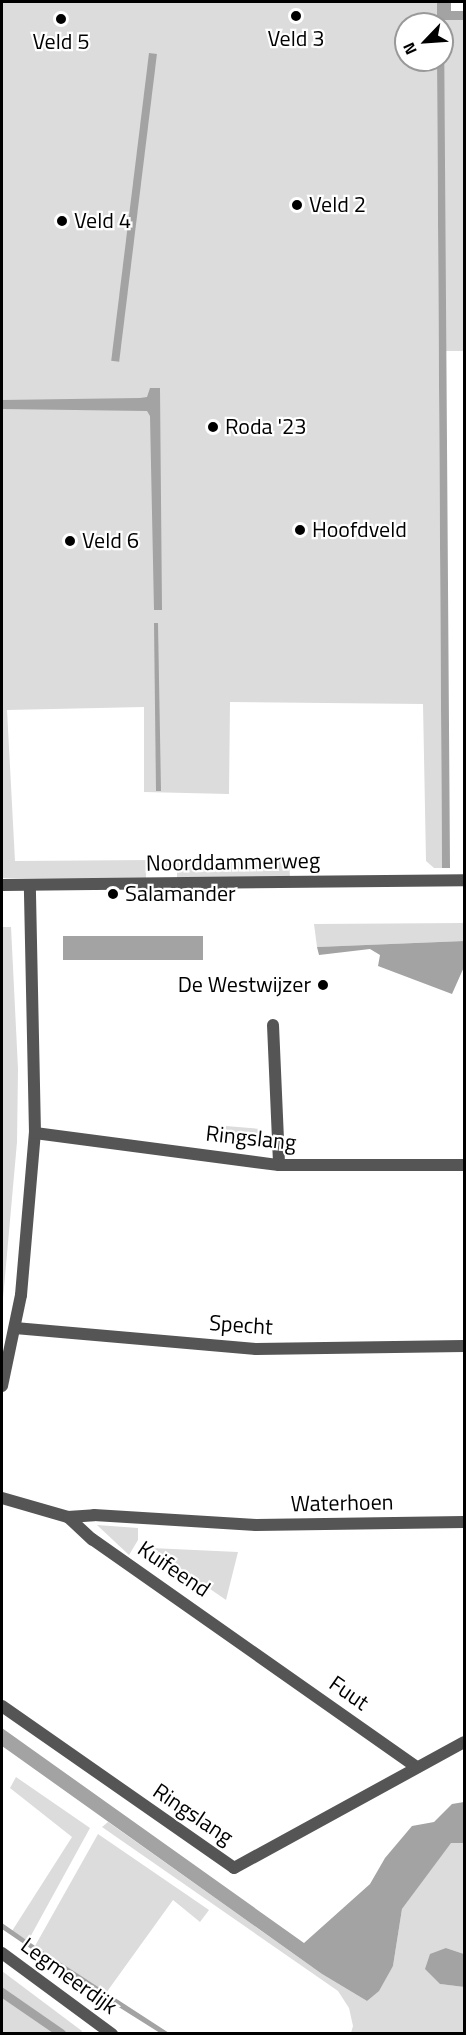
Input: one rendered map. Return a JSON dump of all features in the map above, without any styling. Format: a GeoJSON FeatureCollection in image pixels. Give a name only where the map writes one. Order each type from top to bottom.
{"type":"FeatureCollection","features":[{"type":"Feature","properties":{"kind":"street","name":"Noorddammerweg"},"geometry":{"type":"LineString","coordinates":[[2,885],[465,880]]}},
{"type":"Feature","properties":{"kind":"street"},"geometry":{"type":"LineString","coordinates":[[2,1386],[15,1328],[35,1133],[30,885]]}},
{"type":"Feature","properties":{"kind":"street"},"geometry":{"type":"LineString","coordinates":[[273,1025],[279,1165]]}},
{"type":"Feature","properties":{"kind":"street","name":"Ringslang"},"geometry":{"type":"LineString","coordinates":[[35,1133],[279,1165],[465,1165]]}},
{"type":"Feature","properties":{"kind":"street","name":"Specht"},"geometry":{"type":"LineString","coordinates":[[15,1328],[256,1349],[465,1346]]}},
{"type":"Feature","properties":{"kind":"street","name":"Kuifeend"},"geometry":{"type":"LineString","coordinates":[[2,1498],[68,1517],[94,1515],[220,1522]]}},
{"type":"Feature","properties":{"kind":"street","name":"Kuifeend"},"geometry":{"type":"LineString","coordinates":[[68,1517],[92,1539],[257,1654]]}},
{"type":"Feature","properties":{"kind":"street","name":"Waterhoen"},"geometry":{"type":"LineString","coordinates":[[220,1522],[256,1525],[465,1522]]}},
{"type":"Feature","properties":{"kind":"street","name":"Fuut"},"geometry":{"type":"LineString","coordinates":[[257,1654],[417,1767]]}},
{"type":"Feature","properties":{"kind":"street","name":"Ringslang"},"geometry":{"type":"LineString","coordinates":[[2,1706],[234,1868],[465,1742]]}},
{"type":"Feature","properties":{"kind":"street","name":"Legmeerdijk"},"geometry":{"type":"LineString","coordinates":[[2,1953],[112,2034]]}},
{"type":"Feature","properties":{"kind":"shaded area","name":"Roda '23"},"geometry":{"type":"Polygon","coordinates":[[[2,2],[437,2],[437,12],[394,12],[394,72],[437,72],[442,868],[434,868],[426,861],[423,704],[230,702],[229,794],[144,792],[144,707],[7,710],[15,861],[289,859],[290,878],[177,880],[177,870],[146,868],[146,879],[2,878],[2,2]]]}},
{"type":"Feature","properties":{"kind":"shaded area"},"geometry":{"type":"Polygon","coordinates":[[[437,2],[451,2],[451,11],[464,11],[464,20],[454,20],[454,12],[437,12],[437,2]]]}},
{"type":"Feature","properties":{"kind":"shaded area"},"geometry":{"type":"Polygon","coordinates":[[[454,20],[464,20],[464,351],[444,351],[444,72],[454,72],[454,20]]]}},
{"type":"Feature","properties":{"kind":"shaded area"},"geometry":{"type":"Polygon","coordinates":[[[149,53],[157,54],[119,362],[111,361],[149,53]]]}},
{"type":"Feature","properties":{"kind":"shaded area"},"geometry":{"type":"Polygon","coordinates":[[[437,72],[444,72],[450,868],[442,868],[437,72]]]}},
{"type":"Feature","properties":{"kind":"shaded area"},"geometry":{"type":"Polygon","coordinates":[[[150,388],[160,388],[162,610],[154,610],[150,416],[147,411],[2,409],[2,400],[140,398],[147,397],[150,388]]]}},
{"type":"Feature","properties":{"kind":"shaded area"},"geometry":{"type":"Polygon","coordinates":[[[154,623],[158,623],[161,791],[156,791],[154,623]]]}},
{"type":"Feature","properties":{"kind":"shaded area"},"geometry":{"type":"Polygon","coordinates":[[[464,923],[464,941],[317,947],[314,924],[464,923]]]}},
{"type":"Feature","properties":{"kind":"shaded area"},"geometry":{"type":"Polygon","coordinates":[[[2,927],[11,927],[18,1069],[17,1142],[2,1310],[2,927]]]}},
{"type":"Feature","properties":{"kind":"shaded area"},"geometry":{"type":"Polygon","coordinates":[[[63,936],[203,936],[203,960],[63,960],[63,936]]]}},
{"type":"Feature","properties":{"kind":"shaded area"},"geometry":{"type":"Polygon","coordinates":[[[464,941],[464,967],[452,994],[378,966],[380,955],[370,949],[319,955],[317,947],[464,941]]]}},
{"type":"Feature","properties":{"kind":"shaded area"},"geometry":{"type":"Polygon","coordinates":[[[226,1126],[261,1129],[260,1142],[225,1139],[226,1126]]]}},
{"type":"Feature","properties":{"kind":"shaded area"},"geometry":{"type":"Polygon","coordinates":[[[97,1525],[138,1528],[138,1540],[129,1555],[97,1525]]]}},
{"type":"Feature","properties":{"kind":"shaded area"},"geometry":{"type":"Polygon","coordinates":[[[151,1548],[238,1552],[226,1600],[151,1548]]]}},
{"type":"Feature","properties":{"kind":"shaded area"},"geometry":{"type":"Polygon","coordinates":[[[2,1728],[304,1943],[370,1884],[385,1858],[412,1826],[434,1822],[452,1804],[464,1802],[464,1843],[451,1843],[402,1909],[393,1966],[379,1991],[367,2001],[322,1974],[2,1746],[2,1728]]]}},
{"type":"Feature","properties":{"kind":"shaded area"},"geometry":{"type":"Polygon","coordinates":[[[16,1777],[90,1828],[28,1941],[12,1931],[72,1837],[10,1788],[16,1777]]]}},
{"type":"Feature","properties":{"kind":"shaded area"},"geometry":{"type":"Polygon","coordinates":[[[108,1822],[322,1974],[367,2001],[393,1966],[402,1909],[451,1842],[464,1843],[464,1954],[446,1948],[440,1984],[464,1987],[464,2033],[351,2033],[353,2026],[349,2008],[338,1991],[102,1827],[108,1822]]]}},
{"type":"Feature","properties":{"kind":"shaded area"},"geometry":{"type":"Polygon","coordinates":[[[98,1834],[209,1910],[200,1922],[173,1900],[106,1993],[35,1946],[98,1834]]]}},
{"type":"Feature","properties":{"kind":"shaded area"},"geometry":{"type":"Polygon","coordinates":[[[2,1923],[169,2033],[160,2033],[90,1989],[2,1929],[2,1923]]]}},
{"type":"Feature","properties":{"kind":"shaded area"},"geometry":{"type":"Polygon","coordinates":[[[446,1948],[464,1954],[464,1987],[440,1984],[425,1969],[430,1954],[446,1948]]]}},
{"type":"Feature","properties":{"kind":"shaded area"},"geometry":{"type":"Polygon","coordinates":[[[2,1971],[82,2031],[81,2033],[2,2033],[2,1971]]]}},
{"type":"Feature","properties":{"kind":"shaded area"},"geometry":{"type":"Polygon","coordinates":[[[2,1987],[67,2033],[53,2033],[2,1998],[2,1987]]]}},
{"type":"Feature","properties":{"kind":"place","name":"Veld 3"},"geometry":{"type":"Point","coordinates":[296,16]}},
{"type":"Feature","properties":{"kind":"place","name":"Veld 5"},"geometry":{"type":"Point","coordinates":[61,19]}},
{"type":"Feature","properties":{"kind":"place","name":"Veld 2"},"geometry":{"type":"Point","coordinates":[297,205]}},
{"type":"Feature","properties":{"kind":"place","name":"Veld 4"},"geometry":{"type":"Point","coordinates":[62,221]}},
{"type":"Feature","properties":{"kind":"place","name":"Roda '23"},"geometry":{"type":"Point","coordinates":[213,427]}},
{"type":"Feature","properties":{"kind":"place","name":"Hoofdveld"},"geometry":{"type":"Point","coordinates":[300,530]}},
{"type":"Feature","properties":{"kind":"place","name":"Veld 6"},"geometry":{"type":"Point","coordinates":[70,541]}},
{"type":"Feature","properties":{"kind":"place","name":"Salamander"},"geometry":{"type":"Point","coordinates":[113,894]}},
{"type":"Feature","properties":{"kind":"place","name":"De Westwijzer"},"geometry":{"type":"Point","coordinates":[323,985]}}]}
